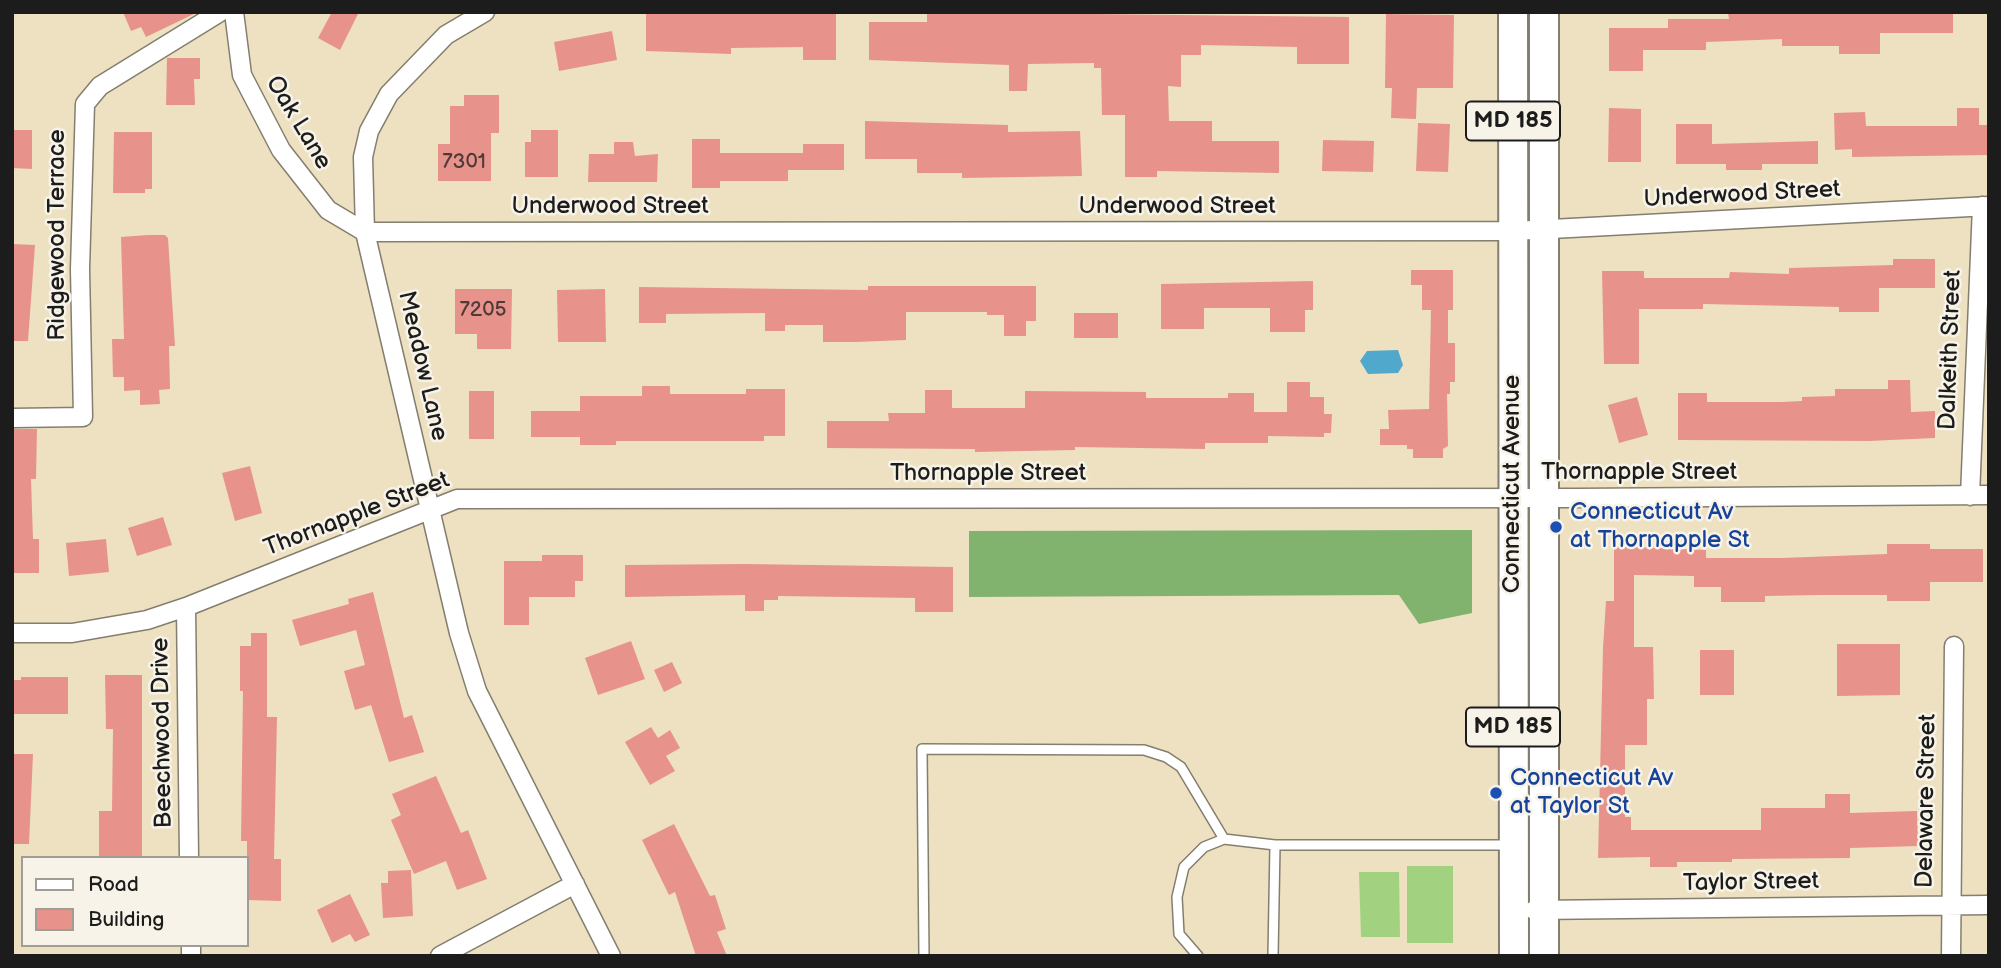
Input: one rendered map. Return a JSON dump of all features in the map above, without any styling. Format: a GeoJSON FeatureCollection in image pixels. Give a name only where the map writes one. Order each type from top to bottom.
{"type":"FeatureCollection","features":[{"type":"Feature","properties":{"kind":"main road","name":"Connecticut Avenue"},"geometry":{"type":"LineString","coordinates":[[1513,12],[1513,498],[1528,845],[1544,910],[1544,956]]}},
{"type":"Feature","properties":{"kind":"main road","name":"Connecticut Avenue"},"geometry":{"type":"LineString","coordinates":[[1514,956],[1514,910],[1528,845],[1544,498],[1544,12]]}},
{"type":"Feature","properties":{"kind":"street","name":"Ridgewood Terrace"},"geometry":{"type":"LineString","coordinates":[[12,418],[83,417],[80,259],[85,104],[100,86],[220,12]]}},
{"type":"Feature","properties":{"kind":"street","name":"Oak Lane"},"geometry":{"type":"LineString","coordinates":[[234,12],[242,75],[281,150],[328,210],[365,232]]}},
{"type":"Feature","properties":{"kind":"street","name":"Meadow Lane"},"geometry":{"type":"LineString","coordinates":[[485,12],[446,35],[389,94],[369,131],[363,158],[365,232],[459,633],[477,691],[611,956]]}},
{"type":"Feature","properties":{"kind":"street","name":"Underwood Street"},"geometry":{"type":"LineString","coordinates":[[365,232],[1513,231],[1985,206]]}},
{"type":"Feature","properties":{"kind":"street","name":"Dalkeith Street"},"geometry":{"type":"LineString","coordinates":[[1970,496],[1985,206]]}},
{"type":"Feature","properties":{"kind":"street","name":"Thornapple Street"},"geometry":{"type":"LineString","coordinates":[[12,633],[97,630],[186,607],[457,499],[1989,495]]}},
{"type":"Feature","properties":{"kind":"street","name":"Beechwood Drive"},"geometry":{"type":"LineString","coordinates":[[186,607],[190,856]]}},
{"type":"Feature","properties":{"kind":"street","name":"Delaware Street"},"geometry":{"type":"LineString","coordinates":[[1951,956],[1954,646]]}},
{"type":"Feature","properties":{"kind":"street"},"geometry":{"type":"LineString","coordinates":[[444,955],[575,884]]}},
{"type":"Feature","properties":{"kind":"street","name":"Taylor Street"},"geometry":{"type":"LineString","coordinates":[[1514,910],[1989,905]]}},
{"type":"Feature","properties":{"kind":"lane"},"geometry":{"type":"LineString","coordinates":[[924,956],[922,749],[1144,750],[1166,757],[1181,767],[1224,839]]}},
{"type":"Feature","properties":{"kind":"lane"},"geometry":{"type":"LineString","coordinates":[[1198,956],[1179,934],[1177,897],[1184,867],[1204,847],[1224,839],[1275,845],[1528,845]]}},
{"type":"Feature","properties":{"kind":"lane"},"geometry":{"type":"LineString","coordinates":[[1273,956],[1275,845]]}},
{"type":"Feature","properties":{"kind":"green space"},"geometry":{"type":"Polygon","coordinates":[[[1472,530],[1472,613],[1419,624],[1399,595],[969,597],[969,531],[1472,530]]]}},
{"type":"Feature","properties":{"kind":"green space"},"geometry":{"type":"Polygon","coordinates":[[[1407,866],[1453,866],[1453,943],[1407,943],[1407,866]]]}},
{"type":"Feature","properties":{"kind":"green space"},"geometry":{"type":"Polygon","coordinates":[[[1359,872],[1399,872],[1400,937],[1361,937],[1359,872]]]}},
{"type":"Feature","properties":{"kind":"water"},"geometry":{"type":"Polygon","coordinates":[[[1398,350],[1403,365],[1398,373],[1368,374],[1360,361],[1367,351],[1398,350]]]}},
{"type":"Feature","properties":{"kind":"building"},"geometry":{"type":"Polygon","coordinates":[[[123,12],[198,12],[146,37],[141,27],[131,31],[123,12]]]}},
{"type":"Feature","properties":{"kind":"building"},"geometry":{"type":"Polygon","coordinates":[[[332,12],[359,12],[340,50],[318,38],[332,12]]]}},
{"type":"Feature","properties":{"kind":"building"},"geometry":{"type":"Polygon","coordinates":[[[836,12],[836,60],[803,60],[803,47],[731,48],[731,54],[646,51],[646,13],[836,12]]]}},
{"type":"Feature","properties":{"kind":"building"},"geometry":{"type":"Polygon","coordinates":[[[927,12],[1349,17],[1349,64],[1297,64],[1297,47],[1201,45],[1201,55],[1181,55],[1181,87],[1168,86],[1169,121],[1212,121],[1212,141],[1279,141],[1279,173],[1157,171],[1157,177],[1125,177],[1125,115],[1102,115],[1101,68],[1094,68],[1094,63],[1028,64],[1027,91],[1009,91],[1009,65],[869,60],[869,22],[927,22],[927,12]]]}},
{"type":"Feature","properties":{"kind":"building"},"geometry":{"type":"Polygon","coordinates":[[[1953,12],[1953,33],[1880,33],[1880,54],[1839,54],[1839,46],[1782,46],[1782,39],[1706,42],[1706,50],[1643,50],[1643,71],[1609,71],[1609,28],[1668,28],[1668,19],[1729,19],[1728,13],[1953,12]]]}},
{"type":"Feature","properties":{"kind":"building"},"geometry":{"type":"Polygon","coordinates":[[[1386,14],[1454,15],[1453,88],[1417,88],[1416,119],[1391,118],[1392,88],[1385,88],[1386,14]]]}},
{"type":"Feature","properties":{"kind":"building"},"geometry":{"type":"Polygon","coordinates":[[[612,31],[617,60],[559,71],[554,42],[612,31]]]}},
{"type":"Feature","properties":{"kind":"building"},"geometry":{"type":"Polygon","coordinates":[[[167,58],[200,58],[200,79],[194,79],[195,105],[166,105],[167,58]]]}},
{"type":"Feature","properties":{"kind":"building"},"geometry":{"type":"Polygon","coordinates":[[[464,95],[499,95],[499,133],[491,133],[491,181],[438,181],[438,144],[450,144],[450,106],[464,106],[464,95]]]}},
{"type":"Feature","properties":{"kind":"building"},"geometry":{"type":"Polygon","coordinates":[[[1609,108],[1641,109],[1641,162],[1608,162],[1609,108]]]}},
{"type":"Feature","properties":{"kind":"building"},"geometry":{"type":"Polygon","coordinates":[[[1957,108],[1979,108],[1979,125],[1989,125],[1989,155],[1852,157],[1852,149],[1835,150],[1834,113],[1865,112],[1866,126],[1957,126],[1957,108]]]}},
{"type":"Feature","properties":{"kind":"building"},"geometry":{"type":"Polygon","coordinates":[[[865,121],[1008,125],[1008,132],[1080,131],[1082,176],[962,178],[962,173],[917,173],[917,159],[865,159],[865,121]]]}},
{"type":"Feature","properties":{"kind":"building"},"geometry":{"type":"Polygon","coordinates":[[[1418,123],[1450,124],[1448,172],[1416,171],[1418,123]]]}},
{"type":"Feature","properties":{"kind":"building"},"geometry":{"type":"Polygon","coordinates":[[[1676,124],[1712,124],[1712,144],[1818,141],[1818,164],[1762,164],[1762,170],[1726,170],[1726,164],[1676,164],[1676,124]]]}},
{"type":"Feature","properties":{"kind":"building"},"geometry":{"type":"Polygon","coordinates":[[[12,130],[32,130],[32,169],[12,168],[12,130]]]}},
{"type":"Feature","properties":{"kind":"building"},"geometry":{"type":"Polygon","coordinates":[[[531,130],[558,130],[558,177],[525,177],[525,142],[531,142],[531,130]]]}},
{"type":"Feature","properties":{"kind":"building"},"geometry":{"type":"Polygon","coordinates":[[[114,132],[152,132],[152,189],[145,189],[145,193],[113,193],[114,132]]]}},
{"type":"Feature","properties":{"kind":"building"},"geometry":{"type":"Polygon","coordinates":[[[692,139],[720,139],[720,153],[803,153],[803,144],[844,144],[844,170],[788,170],[788,181],[720,181],[720,188],[692,188],[692,139]]]}},
{"type":"Feature","properties":{"kind":"building"},"geometry":{"type":"Polygon","coordinates":[[[1323,140],[1374,141],[1373,172],[1322,171],[1323,140]]]}},
{"type":"Feature","properties":{"kind":"building"},"geometry":{"type":"Polygon","coordinates":[[[614,142],[633,142],[635,156],[658,154],[657,182],[588,182],[589,154],[614,154],[614,142]]]}},
{"type":"Feature","properties":{"kind":"building"},"geometry":{"type":"Polygon","coordinates":[[[165,235],[168,238],[175,346],[169,346],[170,389],[159,390],[160,404],[140,405],[140,390],[124,391],[124,377],[113,377],[112,339],[124,339],[121,237],[165,235]]]}},
{"type":"Feature","properties":{"kind":"building"},"geometry":{"type":"Polygon","coordinates":[[[12,244],[35,245],[28,341],[12,341],[12,244]]]}},
{"type":"Feature","properties":{"kind":"building"},"geometry":{"type":"Polygon","coordinates":[[[1893,259],[1935,259],[1935,288],[1879,288],[1879,312],[1839,312],[1839,307],[1703,304],[1703,309],[1639,309],[1639,364],[1604,364],[1602,271],[1644,271],[1644,278],[1729,278],[1730,272],[1789,274],[1789,268],[1893,265],[1893,259]]]}},
{"type":"Feature","properties":{"kind":"building"},"geometry":{"type":"Polygon","coordinates":[[[1411,270],[1453,270],[1453,310],[1448,310],[1448,343],[1455,343],[1455,382],[1450,382],[1450,394],[1447,394],[1448,446],[1443,449],[1443,458],[1413,458],[1413,449],[1407,449],[1407,445],[1380,445],[1380,429],[1389,429],[1388,410],[1429,409],[1431,310],[1422,310],[1422,285],[1411,285],[1411,270]]]}},
{"type":"Feature","properties":{"kind":"building"},"geometry":{"type":"Polygon","coordinates":[[[1313,281],[1313,310],[1305,310],[1305,332],[1270,332],[1270,308],[1204,308],[1204,329],[1161,329],[1161,284],[1313,281]]]}},
{"type":"Feature","properties":{"kind":"building"},"geometry":{"type":"Polygon","coordinates":[[[868,286],[1036,286],[1036,321],[1026,321],[1026,336],[1004,336],[1004,315],[987,315],[987,312],[906,312],[906,340],[855,342],[823,342],[823,325],[785,325],[785,331],[765,331],[765,313],[666,314],[666,323],[639,323],[639,287],[868,290],[868,286]]]}},
{"type":"Feature","properties":{"kind":"building"},"geometry":{"type":"Polygon","coordinates":[[[455,289],[512,289],[511,349],[477,349],[477,334],[455,334],[455,289]]]}},
{"type":"Feature","properties":{"kind":"building"},"geometry":{"type":"Polygon","coordinates":[[[605,289],[606,342],[558,342],[557,290],[605,289]]]}},
{"type":"Feature","properties":{"kind":"building"},"geometry":{"type":"Polygon","coordinates":[[[1074,313],[1118,313],[1118,338],[1074,338],[1074,313]]]}},
{"type":"Feature","properties":{"kind":"building"},"geometry":{"type":"Polygon","coordinates":[[[1888,380],[1910,380],[1911,412],[1935,411],[1935,438],[1869,441],[1678,440],[1678,393],[1707,393],[1707,402],[1802,401],[1802,397],[1835,396],[1835,389],[1888,389],[1888,380]]]}},
{"type":"Feature","properties":{"kind":"building"},"geometry":{"type":"Polygon","coordinates":[[[1287,382],[1310,382],[1310,397],[1324,397],[1324,414],[1332,414],[1331,433],[1324,433],[1324,437],[1268,436],[1268,443],[1205,443],[1205,449],[1075,447],[1075,450],[975,452],[975,449],[827,448],[827,421],[889,421],[888,413],[925,413],[925,390],[952,390],[952,408],[1025,408],[1025,391],[1146,392],[1146,398],[1228,398],[1228,393],[1254,393],[1254,412],[1287,412],[1287,382]]]}},
{"type":"Feature","properties":{"kind":"building"},"geometry":{"type":"Polygon","coordinates":[[[642,386],[670,386],[670,394],[746,394],[746,389],[785,389],[785,436],[764,436],[764,441],[616,441],[616,445],[580,445],[580,437],[531,437],[531,411],[580,411],[580,396],[642,396],[642,386]]]}},
{"type":"Feature","properties":{"kind":"building"},"geometry":{"type":"Polygon","coordinates":[[[469,391],[494,391],[494,439],[469,439],[469,391]]]}},
{"type":"Feature","properties":{"kind":"building"},"geometry":{"type":"Polygon","coordinates":[[[1637,397],[1648,435],[1619,443],[1608,405],[1637,397]]]}},
{"type":"Feature","properties":{"kind":"building"},"geometry":{"type":"Polygon","coordinates":[[[12,429],[37,429],[36,479],[31,479],[33,539],[39,539],[39,573],[12,573],[12,429]]]}},
{"type":"Feature","properties":{"kind":"building"},"geometry":{"type":"Polygon","coordinates":[[[250,466],[262,513],[235,521],[222,473],[250,466]]]}},
{"type":"Feature","properties":{"kind":"building"},"geometry":{"type":"Polygon","coordinates":[[[163,517],[172,545],[137,556],[128,528],[163,517]]]}},
{"type":"Feature","properties":{"kind":"building"},"geometry":{"type":"Polygon","coordinates":[[[106,539],[109,572],[69,576],[66,543],[106,539]]]}},
{"type":"Feature","properties":{"kind":"building"},"geometry":{"type":"Polygon","coordinates":[[[1887,544],[1930,544],[1930,549],[1983,549],[1983,582],[1930,582],[1930,601],[1887,601],[1887,595],[1820,595],[1765,596],[1765,602],[1721,602],[1721,587],[1694,587],[1694,576],[1634,575],[1634,647],[1653,647],[1654,699],[1647,699],[1647,745],[1625,745],[1625,817],[1631,817],[1631,830],[1761,830],[1761,808],[1825,808],[1825,794],[1850,794],[1850,813],[1917,811],[1918,846],[1850,848],[1850,858],[1732,859],[1732,862],[1677,862],[1677,867],[1650,867],[1650,857],[1598,858],[1603,648],[1606,601],[1614,601],[1614,546],[1706,550],[1706,558],[1782,558],[1887,554],[1887,544]]]}},
{"type":"Feature","properties":{"kind":"building"},"geometry":{"type":"Polygon","coordinates":[[[542,555],[583,555],[583,581],[575,581],[575,597],[529,597],[529,625],[504,625],[504,561],[542,561],[542,555]]]}},
{"type":"Feature","properties":{"kind":"building"},"geometry":{"type":"Polygon","coordinates":[[[625,565],[953,567],[953,612],[915,612],[915,598],[778,596],[778,600],[764,600],[764,611],[745,611],[745,595],[625,597],[625,565]]]}},
{"type":"Feature","properties":{"kind":"building"},"geometry":{"type":"Polygon","coordinates":[[[373,592],[404,718],[412,715],[424,752],[389,762],[371,705],[355,710],[344,671],[365,665],[356,630],[300,646],[292,620],[349,604],[348,599],[373,592]]]}},
{"type":"Feature","properties":{"kind":"building"},"geometry":{"type":"Polygon","coordinates":[[[251,633],[267,633],[267,717],[277,717],[274,859],[281,859],[281,901],[248,900],[247,841],[241,841],[243,691],[240,691],[240,646],[251,646],[251,633]]]}},
{"type":"Feature","properties":{"kind":"building"},"geometry":{"type":"Polygon","coordinates":[[[631,641],[645,679],[598,695],[585,658],[631,641]]]}},
{"type":"Feature","properties":{"kind":"building"},"geometry":{"type":"Polygon","coordinates":[[[1837,644],[1900,644],[1900,695],[1837,696],[1837,644]]]}},
{"type":"Feature","properties":{"kind":"building"},"geometry":{"type":"Polygon","coordinates":[[[1700,650],[1734,650],[1734,695],[1700,695],[1700,650]]]}},
{"type":"Feature","properties":{"kind":"building"},"geometry":{"type":"Polygon","coordinates":[[[672,662],[682,683],[664,692],[654,670],[672,662]]]}},
{"type":"Feature","properties":{"kind":"building"},"geometry":{"type":"Polygon","coordinates":[[[105,675],[142,675],[142,856],[99,856],[99,811],[112,811],[113,729],[106,729],[105,675]]]}},
{"type":"Feature","properties":{"kind":"building"},"geometry":{"type":"Polygon","coordinates":[[[21,677],[68,677],[68,714],[12,714],[12,680],[21,680],[21,677]]]}},
{"type":"Feature","properties":{"kind":"building"},"geometry":{"type":"Polygon","coordinates":[[[651,727],[658,738],[670,730],[680,748],[666,756],[675,771],[650,785],[625,742],[651,727]]]}},
{"type":"Feature","properties":{"kind":"building"},"geometry":{"type":"Polygon","coordinates":[[[12,754],[33,754],[29,844],[12,844],[12,754]]]}},
{"type":"Feature","properties":{"kind":"building"},"geometry":{"type":"Polygon","coordinates":[[[436,776],[461,833],[468,830],[487,879],[457,890],[446,861],[414,874],[391,820],[401,815],[392,794],[436,776]]]}},
{"type":"Feature","properties":{"kind":"building"},"geometry":{"type":"Polygon","coordinates":[[[674,824],[710,896],[715,895],[726,929],[717,932],[727,956],[696,956],[675,892],[669,895],[642,840],[674,824]]]}},
{"type":"Feature","properties":{"kind":"building"},"geometry":{"type":"Polygon","coordinates":[[[411,870],[413,916],[383,918],[381,883],[388,883],[388,871],[411,870]]]}},
{"type":"Feature","properties":{"kind":"building"},"geometry":{"type":"Polygon","coordinates":[[[350,894],[370,935],[355,942],[350,934],[332,943],[317,910],[350,894]]]}},
{"type":"Feature","properties":{"kind":"place","name":"Connecticut Av at Thornapple St"},"geometry":{"type":"Point","coordinates":[1556,527]}},
{"type":"Feature","properties":{"kind":"place","name":"Connecticut Av at Taylor St"},"geometry":{"type":"Point","coordinates":[1496,793]}}]}
